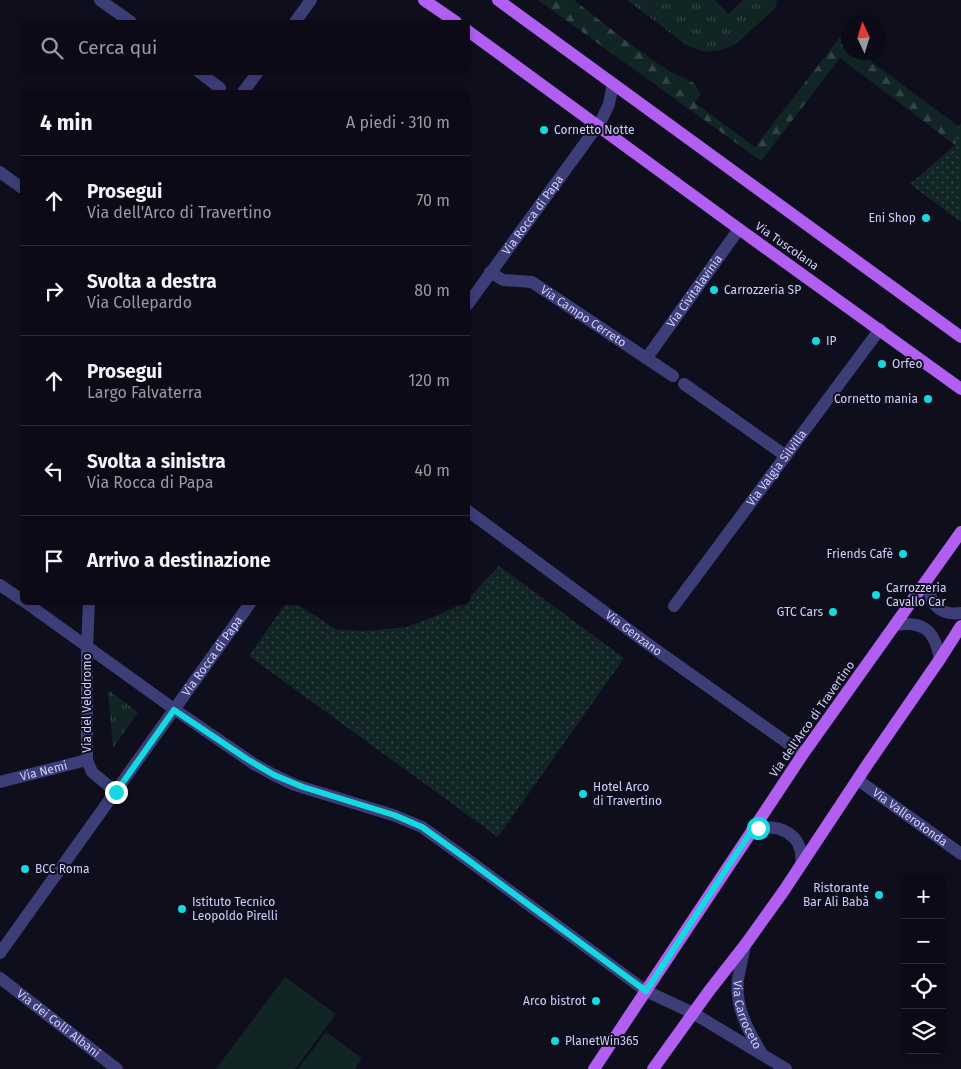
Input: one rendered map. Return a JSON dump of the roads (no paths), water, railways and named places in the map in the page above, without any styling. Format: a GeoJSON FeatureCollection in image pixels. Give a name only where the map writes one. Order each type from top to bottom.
{"type":"FeatureCollection","features":[{"type":"Feature","properties":{"kind":"main road"},"geometry":{"type":"LineString","coordinates":[[424,0],[453,20]]}},
{"type":"Feature","properties":{"kind":"main road"},"geometry":{"type":"LineString","coordinates":[[498,0],[961,338]]}},
{"type":"Feature","properties":{"kind":"main road","name":"Via Tuscolana"},"geometry":{"type":"LineString","coordinates":[[470,32],[961,389]]}},
{"type":"Feature","properties":{"kind":"main road","name":"Via dell'Arco di Travertino"},"geometry":{"type":"LineString","coordinates":[[594,1069],[803,754],[961,532]]}},
{"type":"Feature","properties":{"kind":"main road"},"geometry":{"type":"LineString","coordinates":[[653,1069],[745,945],[961,626]]}},
{"type":"Feature","properties":{"kind":"street"},"geometry":{"type":"LineString","coordinates":[[100,0],[128,20]]}},
{"type":"Feature","properties":{"kind":"street"},"geometry":{"type":"LineString","coordinates":[[296,20],[311,0]]}},
{"type":"Feature","properties":{"kind":"street"},"geometry":{"type":"LineString","coordinates":[[203,75],[220,88]]}},
{"type":"Feature","properties":{"kind":"street"},"geometry":{"type":"LineString","coordinates":[[244,90],[256,75]]}},
{"type":"Feature","properties":{"kind":"street"},"geometry":{"type":"LineString","coordinates":[[597,125],[606,110],[613,84]]}},
{"type":"Feature","properties":{"kind":"street","name":"Via Rocca di Papa"},"geometry":{"type":"LineString","coordinates":[[470,301],[597,125]]}},
{"type":"Feature","properties":{"kind":"street"},"geometry":{"type":"LineString","coordinates":[[0,172],[20,187]]}},
{"type":"Feature","properties":{"kind":"street","name":"Via Civitalavinia"},"geometry":{"type":"LineString","coordinates":[[651,352],[739,229]]}},
{"type":"Feature","properties":{"kind":"street","name":"Via Campo Cerreto"},"geometry":{"type":"LineString","coordinates":[[490,272],[503,280],[532,282],[673,376]]}},
{"type":"Feature","properties":{"kind":"street","name":"Via Valgia Silvilla"},"geometry":{"type":"LineString","coordinates":[[674,606],[880,329]]}},
{"type":"Feature","properties":{"kind":"street"},"geometry":{"type":"LineString","coordinates":[[684,384],[786,456]]}},
{"type":"Feature","properties":{"kind":"street","name":"Via Genzano"},"geometry":{"type":"LineString","coordinates":[[470,512],[655,649],[803,754]]}},
{"type":"Feature","properties":{"kind":"street"},"geometry":{"type":"LineString","coordinates":[[926,582],[935,606],[944,612],[961,613]]}},
{"type":"Feature","properties":{"kind":"street"},"geometry":{"type":"LineString","coordinates":[[0,584],[20,599]]}},
{"type":"Feature","properties":{"kind":"street"},"geometry":{"type":"LineString","coordinates":[[28,605],[174,710],[247,759],[274,775],[303,787],[394,815],[429,832],[646,991],[693,1013]]}},
{"type":"Feature","properties":{"kind":"street","name":"Via del Velodromo"},"geometry":{"type":"LineString","coordinates":[[89,605],[86,647],[87,760],[92,772],[116,792]]}},
{"type":"Feature","properties":{"kind":"street","name":"Via Rocca di Papa"},"geometry":{"type":"LineString","coordinates":[[0,953],[249,605]]}},
{"type":"Feature","properties":{"kind":"street"},"geometry":{"type":"LineString","coordinates":[[895,625],[912,624],[924,627],[936,642],[940,659]]}},
{"type":"Feature","properties":{"kind":"street","name":"Via Nemi"},"geometry":{"type":"LineString","coordinates":[[0,782],[87,760]]}},
{"type":"Feature","properties":{"kind":"street","name":"Via Vallerotonda"},"geometry":{"type":"LineString","coordinates":[[858,780],[961,854]]}},
{"type":"Feature","properties":{"kind":"street"},"geometry":{"type":"LineString","coordinates":[[752,830],[763,827],[775,828],[791,835],[799,845],[801,864]]}},
{"type":"Feature","properties":{"kind":"street","name":"Via Carroceto"},"geometry":{"type":"LineString","coordinates":[[745,945],[738,979],[738,1002],[749,1033],[762,1054]]}},
{"type":"Feature","properties":{"kind":"street","name":"Via dei Colli Albani"},"geometry":{"type":"LineString","coordinates":[[0,978],[117,1069]]}},
{"type":"Feature","properties":{"kind":"street","name":"Via Carroceto"},"geometry":{"type":"LineString","coordinates":[[693,1013],[786,1069]]}},
{"type":"Feature","properties":{"kind":"place","name":"Cornetto Notte"},"geometry":{"type":"Point","coordinates":[544,130]}},
{"type":"Feature","properties":{"kind":"place","name":"Eni Shop"},"geometry":{"type":"Point","coordinates":[926,218]}},
{"type":"Feature","properties":{"kind":"place","name":"Carrozzeria SP"},"geometry":{"type":"Point","coordinates":[714,290]}},
{"type":"Feature","properties":{"kind":"place","name":"IP"},"geometry":{"type":"Point","coordinates":[816,341]}},
{"type":"Feature","properties":{"kind":"place","name":"Orfeo"},"geometry":{"type":"Point","coordinates":[882,364]}},
{"type":"Feature","properties":{"kind":"place","name":"Cornetto mania"},"geometry":{"type":"Point","coordinates":[928,399]}},
{"type":"Feature","properties":{"kind":"place","name":"Friends Cafè"},"geometry":{"type":"Point","coordinates":[903,554]}},
{"type":"Feature","properties":{"kind":"place","name":"Carrozzeria Cavallo Car"},"geometry":{"type":"Point","coordinates":[876,595]}},
{"type":"Feature","properties":{"kind":"place","name":"GTC Cars"},"geometry":{"type":"Point","coordinates":[833,612]}},
{"type":"Feature","properties":{"kind":"place","name":"Hotel Arco di Travertino"},"geometry":{"type":"Point","coordinates":[583,794]}},
{"type":"Feature","properties":{"kind":"place","name":"BCC Roma"},"geometry":{"type":"Point","coordinates":[25,869]}},
{"type":"Feature","properties":{"kind":"place","name":"Ristorante Bar Alì Babà"},"geometry":{"type":"Point","coordinates":[879,895]}},
{"type":"Feature","properties":{"kind":"place","name":"Istituto Tecnico Leopoldo Pirelli"},"geometry":{"type":"Point","coordinates":[182,909]}},
{"type":"Feature","properties":{"kind":"place","name":"Arco bistrot"},"geometry":{"type":"Point","coordinates":[596,1001]}},
{"type":"Feature","properties":{"kind":"place","name":"PlanetWin365"},"geometry":{"type":"Point","coordinates":[555,1041]}}]}
